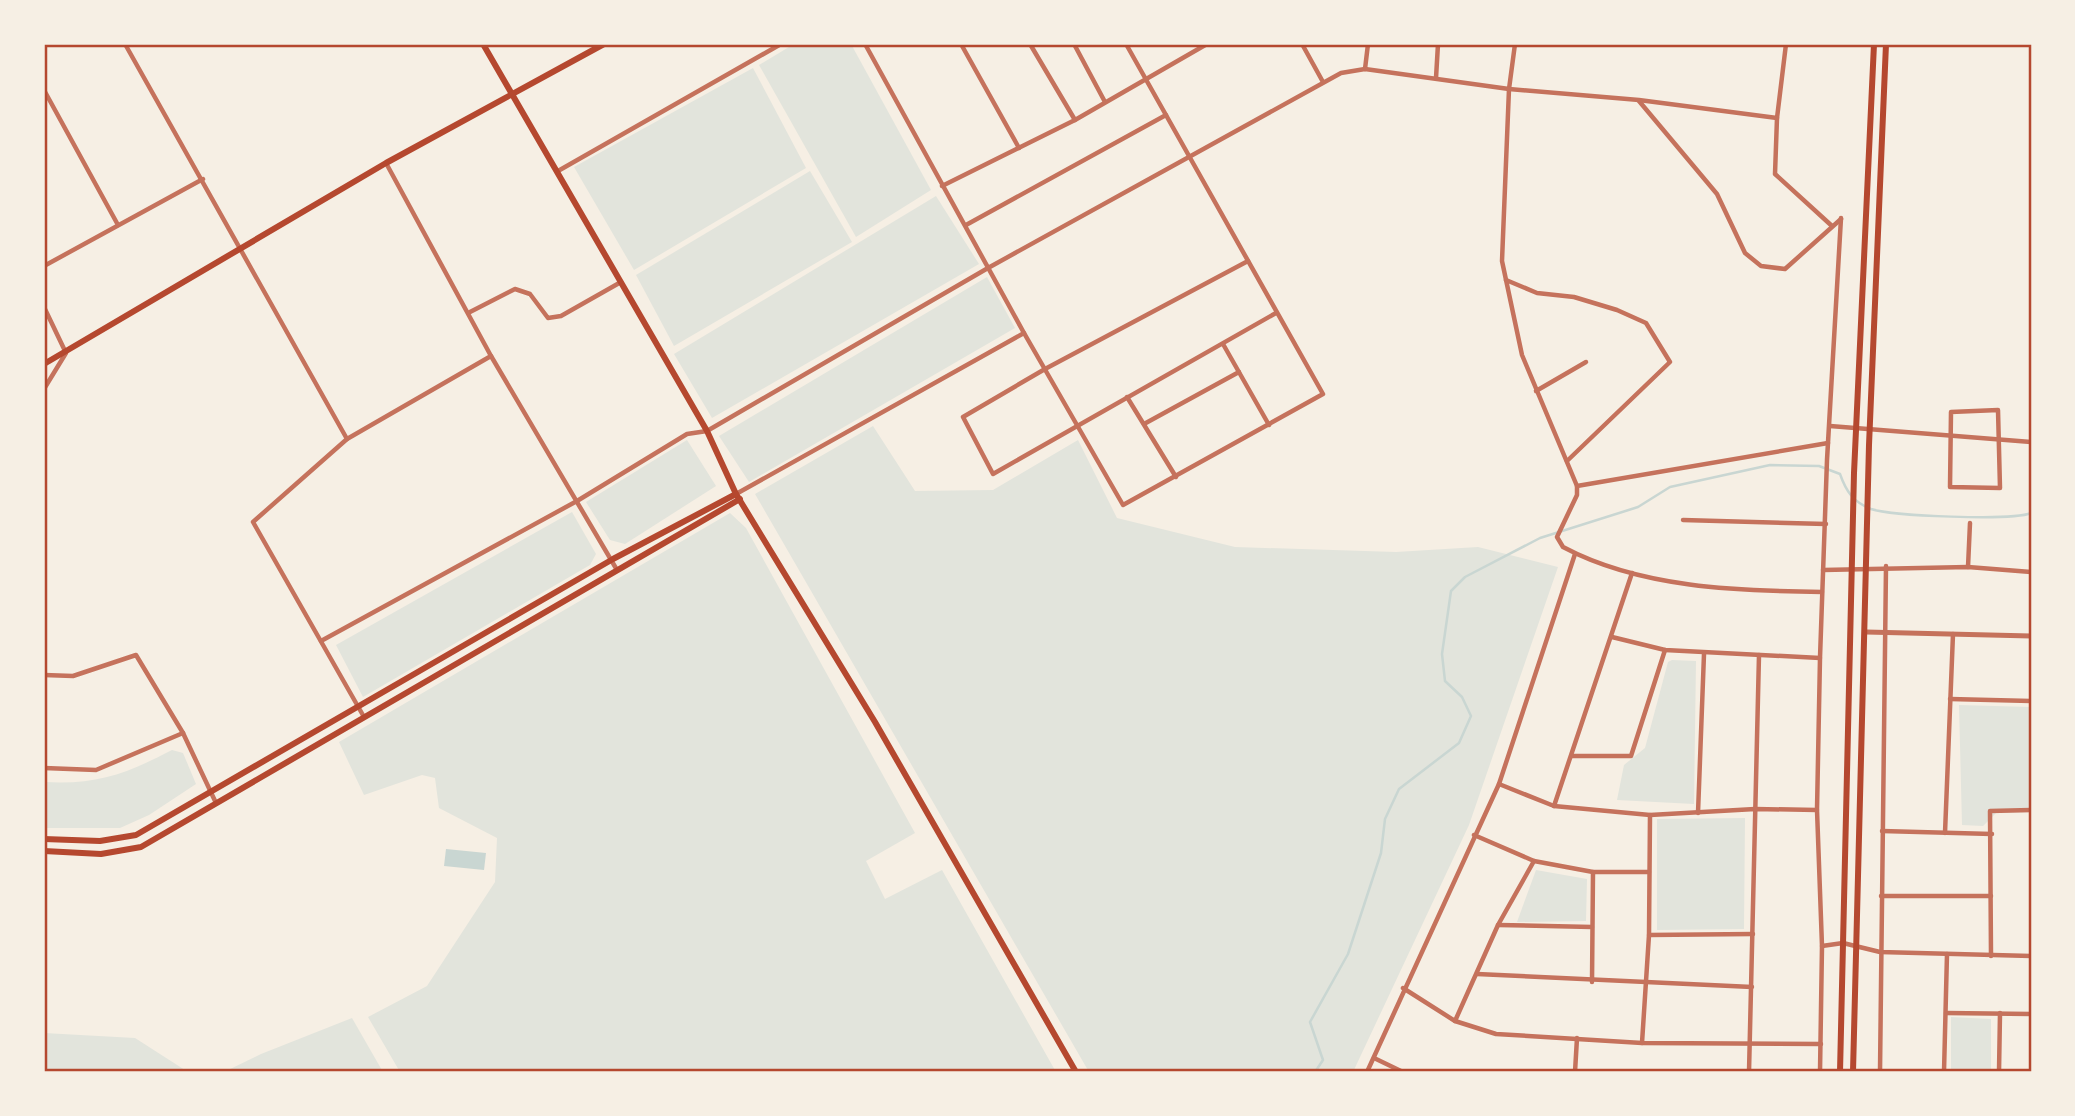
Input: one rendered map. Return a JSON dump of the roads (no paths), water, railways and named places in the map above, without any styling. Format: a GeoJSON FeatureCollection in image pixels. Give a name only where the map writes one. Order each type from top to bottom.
{"type":"FeatureCollection","features":[{"type":"Feature","properties":{"kind":"main road"},"geometry":{"type":"LineString","coordinates":[[483,44],[707,431],[738,497],[875,722],[1076,1072]]}},
{"type":"Feature","properties":{"kind":"main road"},"geometry":{"type":"LineString","coordinates":[[44,365],[386,163],[604,44]]}},
{"type":"Feature","properties":{"kind":"main road"},"geometry":{"type":"LineString","coordinates":[[1840,1072],[1854,473],[1874,44]]}},
{"type":"Feature","properties":{"kind":"main road"},"geometry":{"type":"LineString","coordinates":[[1853,1072],[1870,428],[1886,44]]}},
{"type":"Feature","properties":{"kind":"main road"},"geometry":{"type":"LineString","coordinates":[[44,839],[100,841],[136,835],[612,559],[738,497]]}},
{"type":"Feature","properties":{"kind":"main road"},"geometry":{"type":"LineString","coordinates":[[44,851],[101,853],[141,847],[618,571],[738,497]]}},
{"type":"Feature","properties":{"kind":"street"},"geometry":{"type":"LineString","coordinates":[[125,44],[347,439]]}},
{"type":"Feature","properties":{"kind":"street"},"geometry":{"type":"LineString","coordinates":[[558,171],[781,44]]}},
{"type":"Feature","properties":{"kind":"street"},"geometry":{"type":"LineString","coordinates":[[865,44],[1024,333],[1079,424],[1123,505],[1323,394],[1126,44]]}},
{"type":"Feature","properties":{"kind":"street"},"geometry":{"type":"LineString","coordinates":[[961,44],[1018,148]]}},
{"type":"Feature","properties":{"kind":"street"},"geometry":{"type":"LineString","coordinates":[[1030,44],[1075,120]]}},
{"type":"Feature","properties":{"kind":"street"},"geometry":{"type":"LineString","coordinates":[[1073,44],[1105,102]]}},
{"type":"Feature","properties":{"kind":"street"},"geometry":{"type":"LineString","coordinates":[[942,186],[1075,120],[1207,44]]}},
{"type":"Feature","properties":{"kind":"street"},"geometry":{"type":"LineString","coordinates":[[1302,44],[1323,82]]}},
{"type":"Feature","properties":{"kind":"street"},"geometry":{"type":"LineString","coordinates":[[1365,69],[1368,44]]}},
{"type":"Feature","properties":{"kind":"street"},"geometry":{"type":"LineString","coordinates":[[1436,78],[1438,44]]}},
{"type":"Feature","properties":{"kind":"street"},"geometry":{"type":"LineString","coordinates":[[1515,44],[1509,89],[1502,261],[1522,355],[1577,486],[1577,495],[1557,537],[1563,547],[1575,554],[1632,573],[1742,591],[1822,593]]}},
{"type":"Feature","properties":{"kind":"street"},"geometry":{"type":"LineString","coordinates":[[1786,44],[1777,118],[1775,174],[1832,226]]}},
{"type":"Feature","properties":{"kind":"street"},"geometry":{"type":"LineString","coordinates":[[321,641],[577,501],[687,434],[707,431],[988,268],[1341,73],[1365,69],[1509,89],[1639,100],[1777,118]]}},
{"type":"Feature","properties":{"kind":"street"},"geometry":{"type":"LineString","coordinates":[[44,90],[118,225]]}},
{"type":"Feature","properties":{"kind":"street"},"geometry":{"type":"LineString","coordinates":[[1639,100],[1717,194],[1745,253],[1761,266],[1785,268],[1842,218],[1827,460],[1820,658],[1817,810],[1822,946],[1820,1072]]}},
{"type":"Feature","properties":{"kind":"street"},"geometry":{"type":"LineString","coordinates":[[966,225],[1166,115]]}},
{"type":"Feature","properties":{"kind":"street"},"geometry":{"type":"LineString","coordinates":[[386,163],[470,312],[491,356],[618,571]]}},
{"type":"Feature","properties":{"kind":"street"},"geometry":{"type":"LineString","coordinates":[[44,266],[203,180]]}},
{"type":"Feature","properties":{"kind":"street"},"geometry":{"type":"LineString","coordinates":[[1248,261],[1045,369],[963,417],[993,474],[1276,313]]}},
{"type":"Feature","properties":{"kind":"street"},"geometry":{"type":"LineString","coordinates":[[1506,280],[1537,293],[1574,297],[1617,310],[1646,323],[1670,362],[1567,461]]}},
{"type":"Feature","properties":{"kind":"street"},"geometry":{"type":"LineString","coordinates":[[470,312],[516,289],[530,294],[548,318],[561,316],[621,282]]}},
{"type":"Feature","properties":{"kind":"street"},"geometry":{"type":"LineString","coordinates":[[44,307],[66,353],[44,390]]}},
{"type":"Feature","properties":{"kind":"street"},"geometry":{"type":"LineString","coordinates":[[738,497],[1024,333]]}},
{"type":"Feature","properties":{"kind":"street"},"geometry":{"type":"LineString","coordinates":[[1223,344],[1269,425]]}},
{"type":"Feature","properties":{"kind":"street"},"geometry":{"type":"LineString","coordinates":[[364,718],[253,522],[347,439],[491,356]]}},
{"type":"Feature","properties":{"kind":"street"},"geometry":{"type":"LineString","coordinates":[[1536,391],[1586,362]]}},
{"type":"Feature","properties":{"kind":"street"},"geometry":{"type":"LineString","coordinates":[[1144,424],[1239,372]]}},
{"type":"Feature","properties":{"kind":"street"},"geometry":{"type":"LineString","coordinates":[[1126,397],[1176,477]]}},
{"type":"Feature","properties":{"kind":"street"},"geometry":{"type":"LineString","coordinates":[[1998,410],[2000,440],[2000,488],[1950,487],[1951,412],[1998,410]]}},
{"type":"Feature","properties":{"kind":"street"},"geometry":{"type":"LineString","coordinates":[[1830,426],[2031,442]]}},
{"type":"Feature","properties":{"kind":"street"},"geometry":{"type":"LineString","coordinates":[[1577,486],[1828,443]]}},
{"type":"Feature","properties":{"kind":"street"},"geometry":{"type":"LineString","coordinates":[[1683,520],[1826,524]]}},
{"type":"Feature","properties":{"kind":"street"},"geometry":{"type":"LineString","coordinates":[[1968,567],[1970,523]]}},
{"type":"Feature","properties":{"kind":"street"},"geometry":{"type":"LineString","coordinates":[[1367,1072],[1403,988],[1499,784],[1575,554]]}},
{"type":"Feature","properties":{"kind":"street"},"geometry":{"type":"LineString","coordinates":[[1823,570],[1866,570],[1886,566],[1968,567],[2031,572]]}},
{"type":"Feature","properties":{"kind":"street"},"geometry":{"type":"LineString","coordinates":[[1880,1072],[1886,566]]}},
{"type":"Feature","properties":{"kind":"street"},"geometry":{"type":"LineString","coordinates":[[1554,806],[1632,573]]}},
{"type":"Feature","properties":{"kind":"street"},"geometry":{"type":"LineString","coordinates":[[1866,632],[2031,636]]}},
{"type":"Feature","properties":{"kind":"street"},"geometry":{"type":"LineString","coordinates":[[1945,833],[1953,634]]}},
{"type":"Feature","properties":{"kind":"street"},"geometry":{"type":"LineString","coordinates":[[1612,637],[1665,650],[1704,654],[1820,658]]}},
{"type":"Feature","properties":{"kind":"street"},"geometry":{"type":"LineString","coordinates":[[1572,756],[1632,756],[1665,650]]}},
{"type":"Feature","properties":{"kind":"street"},"geometry":{"type":"LineString","coordinates":[[1698,813],[1704,654]]}},
{"type":"Feature","properties":{"kind":"street"},"geometry":{"type":"LineString","coordinates":[[44,675],[73,676],[136,655],[183,733],[216,803]]}},
{"type":"Feature","properties":{"kind":"street"},"geometry":{"type":"LineString","coordinates":[[1749,1072],[1759,655]]}},
{"type":"Feature","properties":{"kind":"street"},"geometry":{"type":"LineString","coordinates":[[1950,699],[2031,701]]}},
{"type":"Feature","properties":{"kind":"street"},"geometry":{"type":"LineString","coordinates":[[44,768],[96,769],[183,733]]}},
{"type":"Feature","properties":{"kind":"street"},"geometry":{"type":"LineString","coordinates":[[1499,784],[1554,806],[1650,815],[1755,809],[1817,810]]}},
{"type":"Feature","properties":{"kind":"street"},"geometry":{"type":"LineString","coordinates":[[1991,956],[1990,811],[2031,810]]}},
{"type":"Feature","properties":{"kind":"street"},"geometry":{"type":"LineString","coordinates":[[1642,1043],[1649,934],[1650,815]]}},
{"type":"Feature","properties":{"kind":"street"},"geometry":{"type":"LineString","coordinates":[[1882,831],[1992,834]]}},
{"type":"Feature","properties":{"kind":"street"},"geometry":{"type":"LineString","coordinates":[[1474,835],[1534,861],[1593,872],[1649,872]]}},
{"type":"Feature","properties":{"kind":"street"},"geometry":{"type":"LineString","coordinates":[[1455,1021],[1498,925],[1534,861]]}},
{"type":"Feature","properties":{"kind":"street"},"geometry":{"type":"LineString","coordinates":[[1592,982],[1593,872]]}},
{"type":"Feature","properties":{"kind":"street"},"geometry":{"type":"LineString","coordinates":[[1881,896],[1991,896]]}},
{"type":"Feature","properties":{"kind":"street"},"geometry":{"type":"LineString","coordinates":[[1498,925],[1592,927]]}},
{"type":"Feature","properties":{"kind":"street"},"geometry":{"type":"LineString","coordinates":[[1649,934],[1753,934]]}},
{"type":"Feature","properties":{"kind":"street"},"geometry":{"type":"LineString","coordinates":[[1822,946],[1843,943],[1880,953],[2031,956]]}},
{"type":"Feature","properties":{"kind":"street"},"geometry":{"type":"LineString","coordinates":[[1944,1072],[1947,954]]}},
{"type":"Feature","properties":{"kind":"street"},"geometry":{"type":"LineString","coordinates":[[1477,974],[1592,982],[1752,987]]}},
{"type":"Feature","properties":{"kind":"street"},"geometry":{"type":"LineString","coordinates":[[1403,988],[1455,1021],[1496,1034],[1642,1043],[1821,1044]]}},
{"type":"Feature","properties":{"kind":"street"},"geometry":{"type":"LineString","coordinates":[[1946,1013],[2031,1014]]}},
{"type":"Feature","properties":{"kind":"street"},"geometry":{"type":"LineString","coordinates":[[1999,1072],[2000,1013]]}},
{"type":"Feature","properties":{"kind":"street"},"geometry":{"type":"LineString","coordinates":[[1575,1072],[1577,1038]]}},
{"type":"Feature","properties":{"kind":"street"},"geometry":{"type":"LineString","coordinates":[[1374,1058],[1403,1072]]}},
{"type":"Feature","properties":{"kind":"waterway"},"geometry":{"type":"LineString","coordinates":[[1315,1072],[1323,1060],[1310,1022],[1348,954],[1381,853],[1385,819],[1399,789],[1459,743],[1471,716],[1462,697],[1445,681],[1442,654],[1451,591],[1465,577],[1540,538],[1638,507],[1670,487],[1770,465],[1819,466],[1840,474],[1855,499],[1871,509],[1883,512],[1977,517],[2031,513]]}}]}
